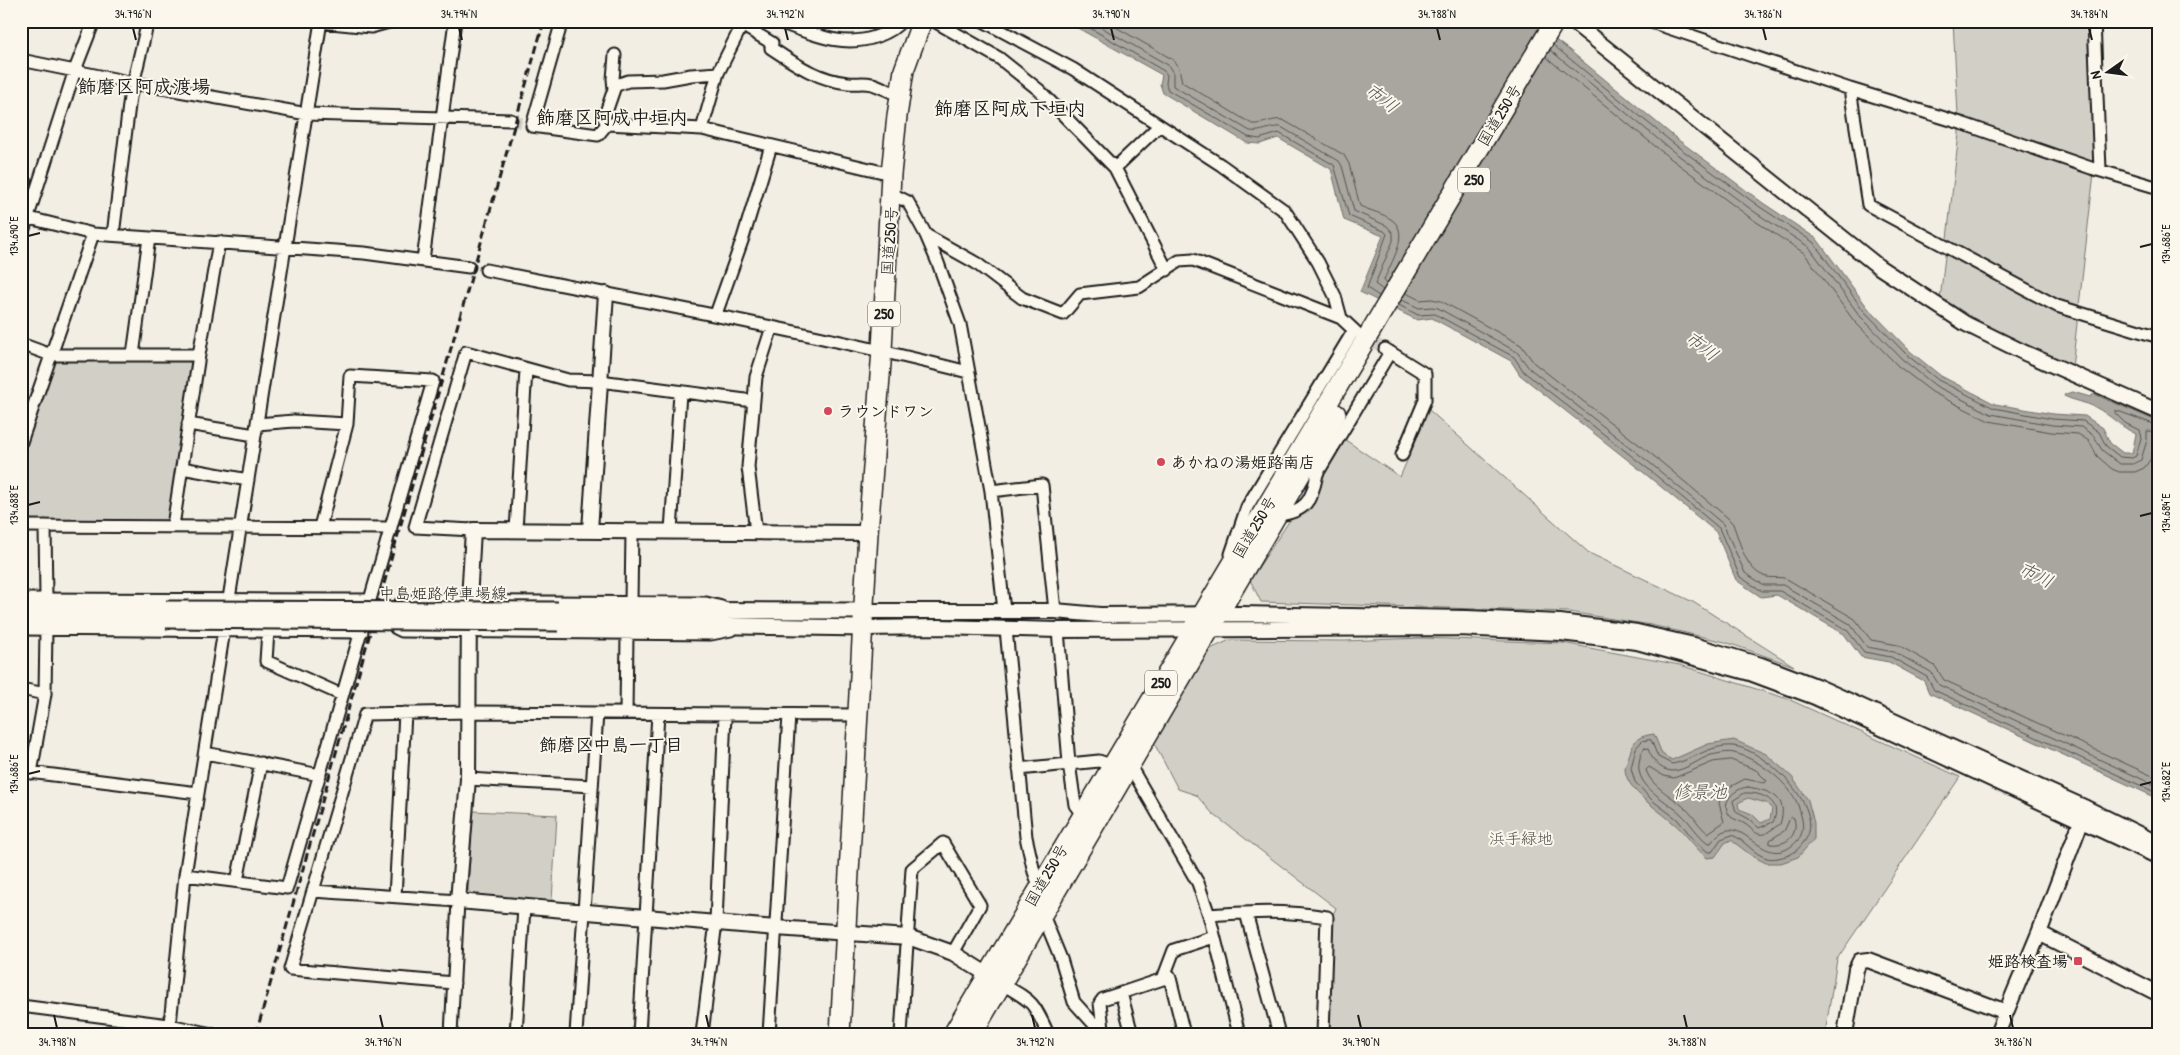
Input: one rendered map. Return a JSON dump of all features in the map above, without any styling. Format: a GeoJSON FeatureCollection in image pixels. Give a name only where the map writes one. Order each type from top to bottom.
{"type":"FeatureCollection","features":[{"type":"Feature","properties":{"kind":"highway","name":"国道250号"},"geometry":{"type":"LineString","coordinates":[[840,1034],[868,533],[892,194],[891,174],[904,70],[922,21]]}},
{"type":"Feature","properties":{"kind":"highway","name":"国道250号"},"geometry":{"type":"LineString","coordinates":[[953,1034],[1040,916],[1121,765],[1206,621],[1278,515],[1372,339],[1555,21]]}},
{"type":"Feature","properties":{"kind":"highway","name":"国道250号"},"geometry":{"type":"LineString","coordinates":[[1206,621],[1229,568],[1372,339],[1578,23]]}},
{"type":"Feature","properties":{"kind":"highway","name":"国道250号"},"geometry":{"type":"LineString","coordinates":[[972,1034],[995,979],[1040,886],[1082,814],[1121,765]]}},
{"type":"Feature","properties":{"kind":"main road","name":"中島姫路停車場線"},"geometry":{"type":"LineString","coordinates":[[21,608],[166,614],[558,617],[742,611],[864,620]]}},
{"type":"Feature","properties":{"kind":"main road","name":"中島姫路停車場線"},"geometry":{"type":"LineString","coordinates":[[21,621],[166,614]]}},
{"type":"Feature","properties":{"kind":"main road","name":"中島姫路停車場線"},"geometry":{"type":"LineString","coordinates":[[558,617],[748,627],[864,620]]}},
{"type":"Feature","properties":{"kind":"street"},"geometry":{"type":"LineString","coordinates":[[21,238],[24,217],[94,21]]}},
{"type":"Feature","properties":{"kind":"street"},"geometry":{"type":"LineString","coordinates":[[113,235],[130,97],[148,21]]}},
{"type":"Feature","properties":{"kind":"street"},"geometry":{"type":"LineString","coordinates":[[169,1030],[185,875],[321,22],[370,27],[399,21]]}},
{"type":"Feature","properties":{"kind":"street"},"geometry":{"type":"LineString","coordinates":[[423,260],[455,21]]}},
{"type":"Feature","properties":{"kind":"street"},"geometry":{"type":"LineString","coordinates":[[562,21],[532,126],[598,135],[607,124]]}},
{"type":"Feature","properties":{"kind":"street"},"geometry":{"type":"LineString","coordinates":[[779,22],[822,37],[847,42],[863,42],[885,33],[902,21]]}},
{"type":"Feature","properties":{"kind":"street"},"geometry":{"type":"LineString","coordinates":[[934,21],[999,58],[1039,90],[1115,168],[1156,252],[1167,270]]}},
{"type":"Feature","properties":{"kind":"street"},"geometry":{"type":"LineString","coordinates":[[983,21],[1073,69],[1221,165],[1284,211],[1318,262],[1335,296],[1341,318]]}},
{"type":"Feature","properties":{"kind":"street"},"geometry":{"type":"LineString","coordinates":[[1648,21],[1850,89],[2159,188]]}},
{"type":"Feature","properties":{"kind":"street"},"geometry":{"type":"LineString","coordinates":[[2094,21],[2100,170]]}},
{"type":"Feature","properties":{"kind":"street"},"geometry":{"type":"LineString","coordinates":[[1578,23],[1879,267],[1966,324],[2159,412]]}},
{"type":"Feature","properties":{"kind":"street"},"geometry":{"type":"LineString","coordinates":[[702,129],[718,73],[738,24],[772,43],[771,48],[805,71],[834,81],[873,84],[883,90],[900,95]]}},
{"type":"Feature","properties":{"kind":"street"},"geometry":{"type":"LineString","coordinates":[[607,124],[604,118],[614,86],[615,55]]}},
{"type":"Feature","properties":{"kind":"street"},"geometry":{"type":"LineString","coordinates":[[21,60],[134,83],[307,114],[511,120]]}},
{"type":"Feature","properties":{"kind":"street"},"geometry":{"type":"LineString","coordinates":[[614,86],[628,81],[663,80],[718,73]]}},
{"type":"Feature","properties":{"kind":"street"},"geometry":{"type":"LineString","coordinates":[[1850,89],[1868,205],[2057,306],[2159,337]]}},
{"type":"Feature","properties":{"kind":"street"},"geometry":{"type":"LineString","coordinates":[[607,124],[702,129],[891,174]]}},
{"type":"Feature","properties":{"kind":"street"},"geometry":{"type":"LineString","coordinates":[[1115,168],[1159,126]]}},
{"type":"Feature","properties":{"kind":"street"},"geometry":{"type":"LineString","coordinates":[[716,314],[743,238],[771,146]]}},
{"type":"Feature","properties":{"kind":"street"},"geometry":{"type":"LineString","coordinates":[[892,194],[908,202],[926,236],[960,324],[991,490],[1004,611]]}},
{"type":"Feature","properties":{"kind":"street"},"geometry":{"type":"LineString","coordinates":[[24,217],[93,234],[219,242],[423,260],[469,267]]}},
{"type":"Feature","properties":{"kind":"street"},"geometry":{"type":"LineString","coordinates":[[21,442],[93,234]]}},
{"type":"Feature","properties":{"kind":"street"},"geometry":{"type":"LineString","coordinates":[[926,236],[976,263],[1022,298],[1063,314],[1080,294],[1139,287],[1179,261],[1193,260],[1341,318],[1425,374],[1426,400],[1402,454]]}},
{"type":"Feature","properties":{"kind":"street"},"geometry":{"type":"LineString","coordinates":[[133,355],[149,238]]}},
{"type":"Feature","properties":{"kind":"street"},"geometry":{"type":"LineString","coordinates":[[173,526],[199,356],[219,242]]}},
{"type":"Feature","properties":{"kind":"street"},"geometry":{"type":"LineString","coordinates":[[486,270],[716,314],[882,350],[968,372]]}},
{"type":"Feature","properties":{"kind":"street"},"geometry":{"type":"LineString","coordinates":[[590,530],[606,294]]}},
{"type":"Feature","properties":{"kind":"street"},"geometry":{"type":"LineString","coordinates":[[756,532],[748,467],[753,402],[756,376],[772,327]]}},
{"type":"Feature","properties":{"kind":"street"},"geometry":{"type":"LineString","coordinates":[[21,344],[51,355],[199,356]]}},
{"type":"Feature","properties":{"kind":"street"},"geometry":{"type":"LineString","coordinates":[[753,402],[600,381],[568,380],[466,352],[415,527],[473,530],[868,533]]}},
{"type":"Feature","properties":{"kind":"street"},"geometry":{"type":"LineString","coordinates":[[516,530],[526,370]]}},
{"type":"Feature","properties":{"kind":"street"},"geometry":{"type":"LineString","coordinates":[[185,875],[288,888],[433,381],[350,376],[347,424],[320,527]]}},
{"type":"Feature","properties":{"kind":"street"},"geometry":{"type":"LineString","coordinates":[[671,531],[680,393]]}},
{"type":"Feature","properties":{"kind":"street"},"geometry":{"type":"LineString","coordinates":[[188,424],[256,430],[294,421],[347,424]]}},
{"type":"Feature","properties":{"kind":"street"},"geometry":{"type":"LineString","coordinates":[[182,468],[248,480]]}},
{"type":"Feature","properties":{"kind":"street"},"geometry":{"type":"LineString","coordinates":[[991,490],[1042,485],[1055,611]]}},
{"type":"Feature","properties":{"kind":"street"},"geometry":{"type":"LineString","coordinates":[[21,526],[391,528]]}},
{"type":"Feature","properties":{"kind":"street"},"geometry":{"type":"LineString","coordinates":[[45,526],[46,598]]}},
{"type":"Feature","properties":{"kind":"street"},"geometry":{"type":"LineString","coordinates":[[451,1034],[458,902],[468,779],[470,712],[469,631],[473,530]]}},
{"type":"Feature","properties":{"kind":"street"},"geometry":{"type":"LineString","coordinates":[[631,603],[632,531]]}},
{"type":"Feature","properties":{"kind":"street"},"geometry":{"type":"LineString","coordinates":[[21,599],[370,600]]}},
{"type":"Feature","properties":{"kind":"street"},"geometry":{"type":"LineString","coordinates":[[742,611],[706,603],[407,601],[400,604],[396,628],[402,631],[711,634],[748,627]]}},
{"type":"Feature","properties":{"kind":"street"},"geometry":{"type":"LineString","coordinates":[[864,620],[1004,611],[1055,611],[1206,621],[1546,626],[1637,642],[1750,673],[1815,698],[2084,814],[2159,844]]}},
{"type":"Feature","properties":{"kind":"street"},"geometry":{"type":"LineString","coordinates":[[864,620],[939,627],[1058,630],[1206,621]]}},
{"type":"Feature","properties":{"kind":"street"},"geometry":{"type":"LineString","coordinates":[[21,629],[362,632]]}},
{"type":"Feature","properties":{"kind":"street"},"geometry":{"type":"LineString","coordinates":[[46,629],[45,694],[26,772],[198,793]]}},
{"type":"Feature","properties":{"kind":"street"},"geometry":{"type":"LineString","coordinates":[[1006,629],[1026,837],[1034,872],[1040,886]]}},
{"type":"Feature","properties":{"kind":"street"},"geometry":{"type":"LineString","coordinates":[[1058,630],[1069,763],[1075,805],[1082,814]]}},
{"type":"Feature","properties":{"kind":"street"},"geometry":{"type":"LineString","coordinates":[[268,631],[266,661],[342,695]]}},
{"type":"Feature","properties":{"kind":"street"},"geometry":{"type":"LineString","coordinates":[[626,713],[627,634]]}},
{"type":"Feature","properties":{"kind":"street"},"geometry":{"type":"LineString","coordinates":[[21,689],[45,694]]}},
{"type":"Feature","properties":{"kind":"street"},"geometry":{"type":"LineString","coordinates":[[454,983],[290,969],[366,714],[470,712],[858,715]]}},
{"type":"Feature","properties":{"kind":"street"},"geometry":{"type":"LineString","coordinates":[[395,897],[405,713]]}},
{"type":"Feature","properties":{"kind":"street"},"geometry":{"type":"LineString","coordinates":[[576,1034],[597,713]]}},
{"type":"Feature","properties":{"kind":"street"},"geometry":{"type":"LineString","coordinates":[[639,1034],[658,714]]}},
{"type":"Feature","properties":{"kind":"street"},"geometry":{"type":"LineString","coordinates":[[702,1034],[716,922],[725,715]]}},
{"type":"Feature","properties":{"kind":"street"},"geometry":{"type":"LineString","coordinates":[[769,1034],[789,715]]}},
{"type":"Feature","properties":{"kind":"street"},"geometry":{"type":"LineString","coordinates":[[205,753],[320,774]]}},
{"type":"Feature","properties":{"kind":"street"},"geometry":{"type":"LineString","coordinates":[[1019,769],[1099,761],[1121,765],[1198,884],[1209,915],[1239,1034]]}},
{"type":"Feature","properties":{"kind":"street"},"geometry":{"type":"LineString","coordinates":[[237,881],[261,763]]}},
{"type":"Feature","properties":{"kind":"street"},"geometry":{"type":"LineString","coordinates":[[468,779],[592,786]]}},
{"type":"Feature","properties":{"kind":"street"},"geometry":{"type":"LineString","coordinates":[[2084,814],[2159,857]]}},
{"type":"Feature","properties":{"kind":"street"},"geometry":{"type":"LineString","coordinates":[[1997,1034],[2039,933],[2084,814]]}},
{"type":"Feature","properties":{"kind":"street"},"geometry":{"type":"LineString","coordinates":[[901,1034],[912,869],[943,843],[980,904],[953,953]]}},
{"type":"Feature","properties":{"kind":"street"},"geometry":{"type":"LineString","coordinates":[[313,891],[908,937],[953,953],[1029,999],[1035,1006],[1048,1034]]}},
{"type":"Feature","properties":{"kind":"street"},"geometry":{"type":"LineString","coordinates":[[516,1034],[524,907]]}},
{"type":"Feature","properties":{"kind":"street"},"geometry":{"type":"LineString","coordinates":[[1209,915],[1295,911],[1327,917],[1324,1034]]}},
{"type":"Feature","properties":{"kind":"street"},"geometry":{"type":"LineString","coordinates":[[1246,913],[1279,1034]]}},
{"type":"Feature","properties":{"kind":"street"},"geometry":{"type":"LineString","coordinates":[[1040,916],[1045,920],[1052,936],[1074,1002],[1102,1033],[1104,1028],[1100,1003],[1103,999],[1163,979],[1174,950],[1214,937]]}},
{"type":"Feature","properties":{"kind":"street"},"geometry":{"type":"LineString","coordinates":[[2039,933],[2159,994]]}},
{"type":"Feature","properties":{"kind":"street"},"geometry":{"type":"LineString","coordinates":[[1845,1034],[1856,969],[1860,961],[1868,960],[2006,1012]]}},
{"type":"Feature","properties":{"kind":"street"},"geometry":{"type":"LineString","coordinates":[[1166,972],[1170,978],[1184,1034]]}},
{"type":"Feature","properties":{"kind":"street"},"geometry":{"type":"LineString","coordinates":[[1121,993],[1132,1034]]}},
{"type":"Feature","properties":{"kind":"street"},"geometry":{"type":"LineString","coordinates":[[21,1006],[169,1030],[212,1034]]}},
{"type":"Feature","properties":{"kind":"green space"},"geometry":{"type":"Polygon","coordinates":[[[1953,21],[2090,21],[2096,155],[2072,368],[1990,330],[1940,300],[1959,133],[1953,21]]]}},
{"type":"Feature","properties":{"kind":"green space"},"geometry":{"type":"Polygon","coordinates":[[[60,360],[188,360],[192,365],[168,521],[21,523],[21,456],[53,363],[60,360]]]}},
{"type":"Feature","properties":{"kind":"green space"},"geometry":{"type":"Polygon","coordinates":[[[1429,410],[1589,553],[1693,602],[1794,666],[1725,642],[1651,625],[1569,612],[1261,602],[1250,580],[1344,439],[1400,477],[1429,410]]]}},
{"type":"Feature","properties":{"kind":"green space","name":"浜手緑地"},"geometry":{"type":"Polygon","coordinates":[[[1421,638],[1563,643],[1680,665],[1788,699],[1960,777],[1837,959],[1825,1034],[1328,1034],[1330,921],[1336,908],[1213,814],[1196,795],[1178,789],[1154,743],[1208,650],[1230,640],[1344,641],[1421,638]]]}},
{"type":"Feature","properties":{"kind":"green space"},"geometry":{"type":"Polygon","coordinates":[[[473,811],[557,815],[552,901],[472,895],[468,890],[473,811]]]}},
{"type":"Feature","properties":{"kind":"water","name":"市川"},"geometry":{"type":"Polygon","coordinates":[[[1065,21],[1521,21],[1535,25],[1569,50],[1677,139],[1763,203],[1817,239],[1868,308],[1911,352],[1941,376],[1995,404],[2053,414],[2085,416],[2103,428],[2110,443],[2123,453],[2132,453],[2136,434],[2095,407],[2068,398],[2064,396],[2065,394],[2073,392],[2090,397],[2094,394],[2159,422],[2159,799],[1929,693],[1924,681],[1889,662],[1861,657],[1844,634],[1777,595],[1761,597],[1736,580],[1716,532],[1520,375],[1511,361],[1432,318],[1417,320],[1360,292],[1383,236],[1344,220],[1331,169],[1278,138],[1260,144],[1247,143],[1163,93],[1160,84],[1162,75],[1065,21]]]}},
{"type":"Feature","properties":{"kind":"water","name":"修景池"},"geometry":{"type":"Polygon","coordinates":[[[1654,734],[1662,754],[1672,760],[1708,744],[1734,740],[1766,754],[1792,777],[1808,800],[1814,823],[1814,839],[1798,857],[1781,863],[1766,863],[1752,856],[1731,840],[1725,843],[1715,857],[1707,858],[1677,826],[1636,791],[1626,776],[1625,768],[1633,744],[1641,737],[1654,734]],[[1748,798],[1738,803],[1739,809],[1752,814],[1761,823],[1770,819],[1772,809],[1766,803],[1748,798]]]}},
{"type":"Feature","properties":{"kind":"tunnel"},"geometry":{"type":"LineString","coordinates":[[511,120],[532,126]]}},
{"type":"Feature","properties":{"kind":"tunnel"},"geometry":{"type":"LineString","coordinates":[[1362,335],[1385,349]]}},
{"type":"Feature","properties":{"kind":"railway"},"geometry":{"type":"LineString","coordinates":[[256,1034],[544,21]]}},
{"type":"Feature","properties":{"kind":"place","name":"ラウンドワン"},"geometry":{"type":"Point","coordinates":[828,411]}},
{"type":"Feature","properties":{"kind":"place","name":"あかねの湯姫路南店"},"geometry":{"type":"Point","coordinates":[1161,462]}},
{"type":"Feature","properties":{"kind":"place","name":"姫路検査場"},"geometry":{"type":"Point","coordinates":[2078,961]}},
{"type":"Feature","properties":{"kind":"district","name":"飾磨区阿成渡場"},"geometry":{"type":"Point","coordinates":[144,86]}},
{"type":"Feature","properties":{"kind":"district","name":"飾磨区阿成下垣内"},"geometry":{"type":"Point","coordinates":[1010,108]}},
{"type":"Feature","properties":{"kind":"district","name":"飾磨区阿成中垣内"},"geometry":{"type":"Point","coordinates":[612,117]}},
{"type":"Feature","properties":{"kind":"district","name":"飾磨区中島一丁目"},"geometry":{"type":"Point","coordinates":[611,745]}}]}
